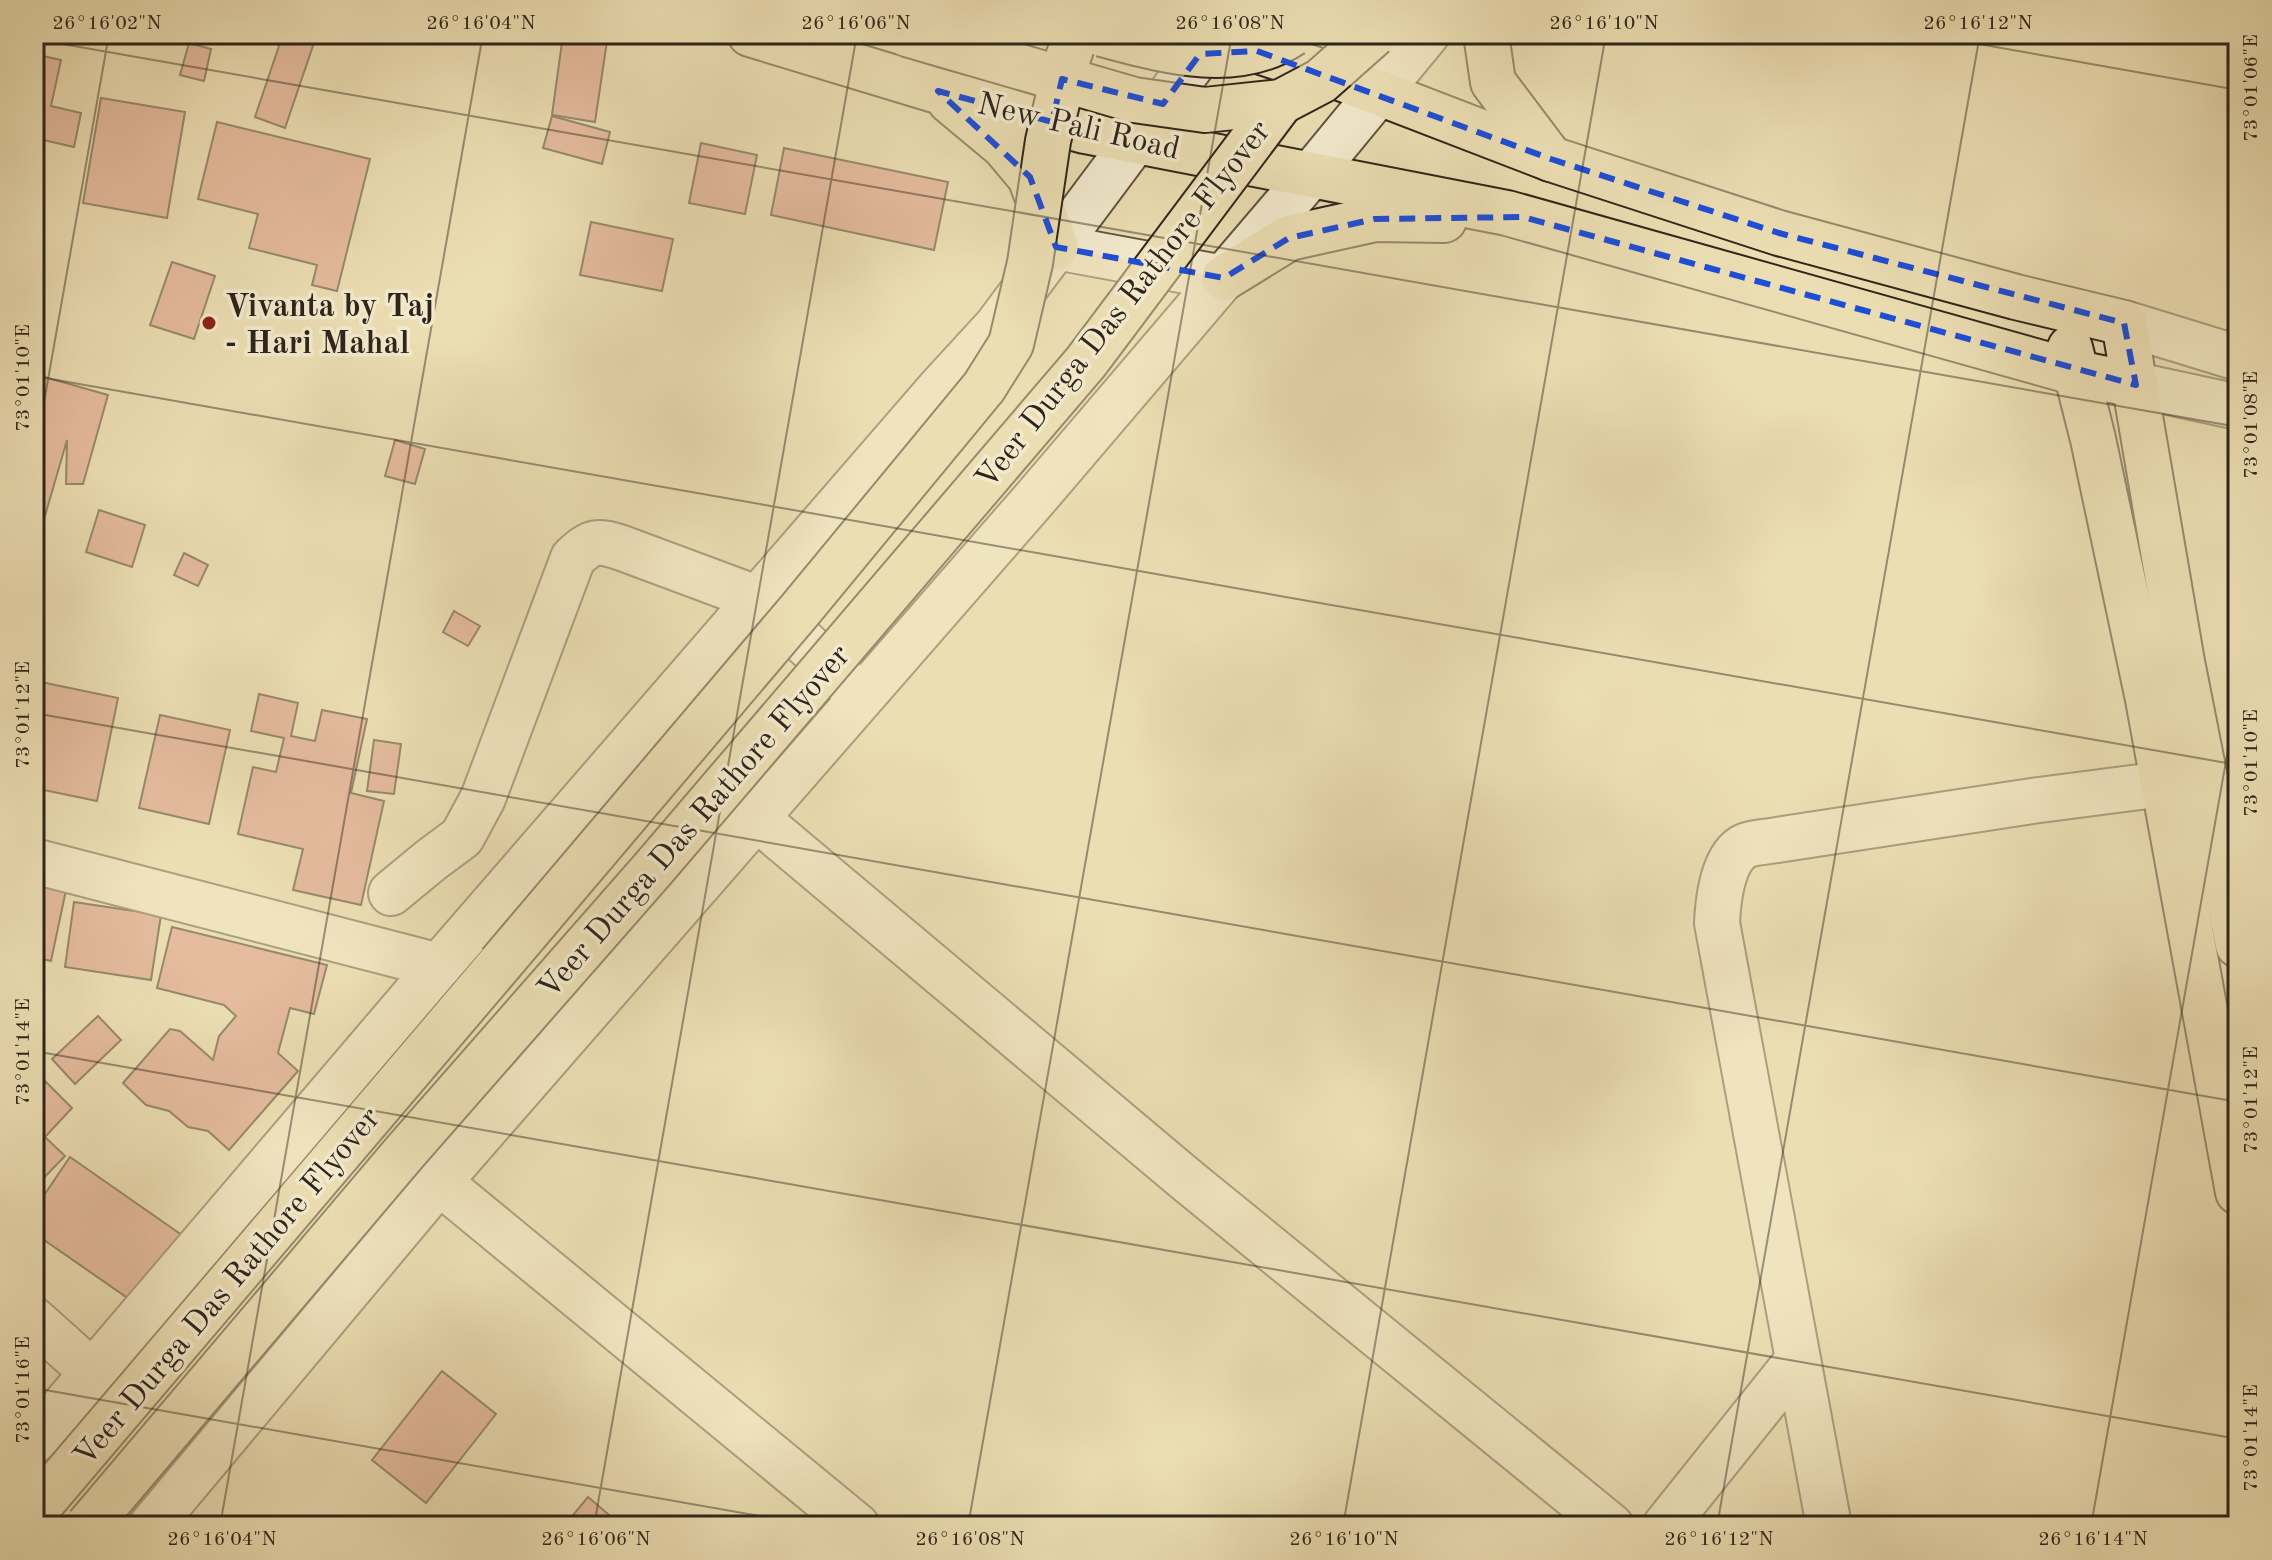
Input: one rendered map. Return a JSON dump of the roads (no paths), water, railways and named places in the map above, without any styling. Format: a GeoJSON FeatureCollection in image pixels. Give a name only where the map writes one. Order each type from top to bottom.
{"type":"FeatureCollection","features":[{"type":"Feature","properties":{"kind":"main road","name":"New Pali Road"},"geometry":{"type":"LineString","coordinates":[[750,34],[938,91],[1085,131],[1310,176],[1414,193],[1523,217]]}},
{"type":"Feature","properties":{"kind":"main road","name":"Veer Durga Das Rathore Flyover"},"geometry":{"type":"LineString","coordinates":[[907,34],[1134,100],[1205,110],[1281,102],[1321,81],[1374,34]]}},
{"type":"Feature","properties":{"kind":"main road","name":"Veer Durga Das Rathore Flyover"},"geometry":{"type":"LineString","coordinates":[[34,1512],[800,610],[984,387],[1011,344],[1030,263],[1048,141],[1076,34]]}},
{"type":"Feature","properties":{"kind":"main road"},"geometry":{"type":"LineString","coordinates":[[1102,34],[1166,51],[1227,56],[1258,51],[1292,34]]}},
{"type":"Feature","properties":{"kind":"main road"},"geometry":{"type":"LineString","coordinates":[[1486,34],[1493,82],[1551,159]]}},
{"type":"Feature","properties":{"kind":"main road"},"geometry":{"type":"LineString","coordinates":[[1211,35],[1338,77],[1551,159],[1779,233],[2124,323],[2180,649],[2238,945]]}},
{"type":"Feature","properties":{"kind":"main road"},"geometry":{"type":"LineString","coordinates":[[938,91],[1004,146],[1030,177],[1056,247]]}},
{"type":"Feature","properties":{"kind":"main road","name":"Veer Durga Das Rathore Flyover"},"geometry":{"type":"LineString","coordinates":[[88,1526],[405,1152],[662,858],[1086,362],[1281,102]]}},
{"type":"Feature","properties":{"kind":"main road"},"geometry":{"type":"LineString","coordinates":[[1224,278],[1289,238],[1375,219],[1523,217],[2077,373],[2136,385]]}},
{"type":"Feature","properties":{"kind":"main road"},"geometry":{"type":"LineString","coordinates":[[2059,308],[2077,373],[2145,683],[2238,1192]]}},
{"type":"Feature","properties":{"kind":"street"},"geometry":{"type":"LineString","coordinates":[[151,1526],[439,1182],[1049,483],[1427,34]]}},
{"type":"Feature","properties":{"kind":"street"},"geometry":{"type":"LineString","coordinates":[[34,1441],[439,966],[996,327],[1211,35]]}},
{"type":"Feature","properties":{"kind":"street"},"geometry":{"type":"LineString","coordinates":[[1056,247],[1224,278]]}},
{"type":"Feature","properties":{"kind":"street"},"geometry":{"type":"LineString","coordinates":[[2124,323],[2238,358]]}},
{"type":"Feature","properties":{"kind":"street"},"geometry":{"type":"LineString","coordinates":[[2136,385],[2238,407]]}},
{"type":"Feature","properties":{"kind":"street"},"geometry":{"type":"LineString","coordinates":[[391,893],[462,837],[493,774],[573,558],[588,544],[605,543],[622,548],[759,599],[861,696]]}},
{"type":"Feature","properties":{"kind":"street"},"geometry":{"type":"LineString","coordinates":[[1829,1526],[1717,923],[1719,890],[1730,862],[1743,846],[2163,784]]}},
{"type":"Feature","properties":{"kind":"street"},"geometry":{"type":"LineString","coordinates":[[755,817],[1200,1191],[1611,1526]]}},
{"type":"Feature","properties":{"kind":"street"},"geometry":{"type":"LineString","coordinates":[[34,861],[439,966]]}},
{"type":"Feature","properties":{"kind":"street"},"geometry":{"type":"LineString","coordinates":[[439,1182],[857,1526]]}},
{"type":"Feature","properties":{"kind":"street"},"geometry":{"type":"LineString","coordinates":[[34,1320],[92,1372]]}},
{"type":"Feature","properties":{"kind":"street"},"geometry":{"type":"LineString","coordinates":[[1665,1526],[1797,1361]]}},
{"type":"Feature","properties":{"kind":"place","name":"Vivanta by Taj - Hari Mahal"},"geometry":{"type":"Point","coordinates":[209,323]}}]}
